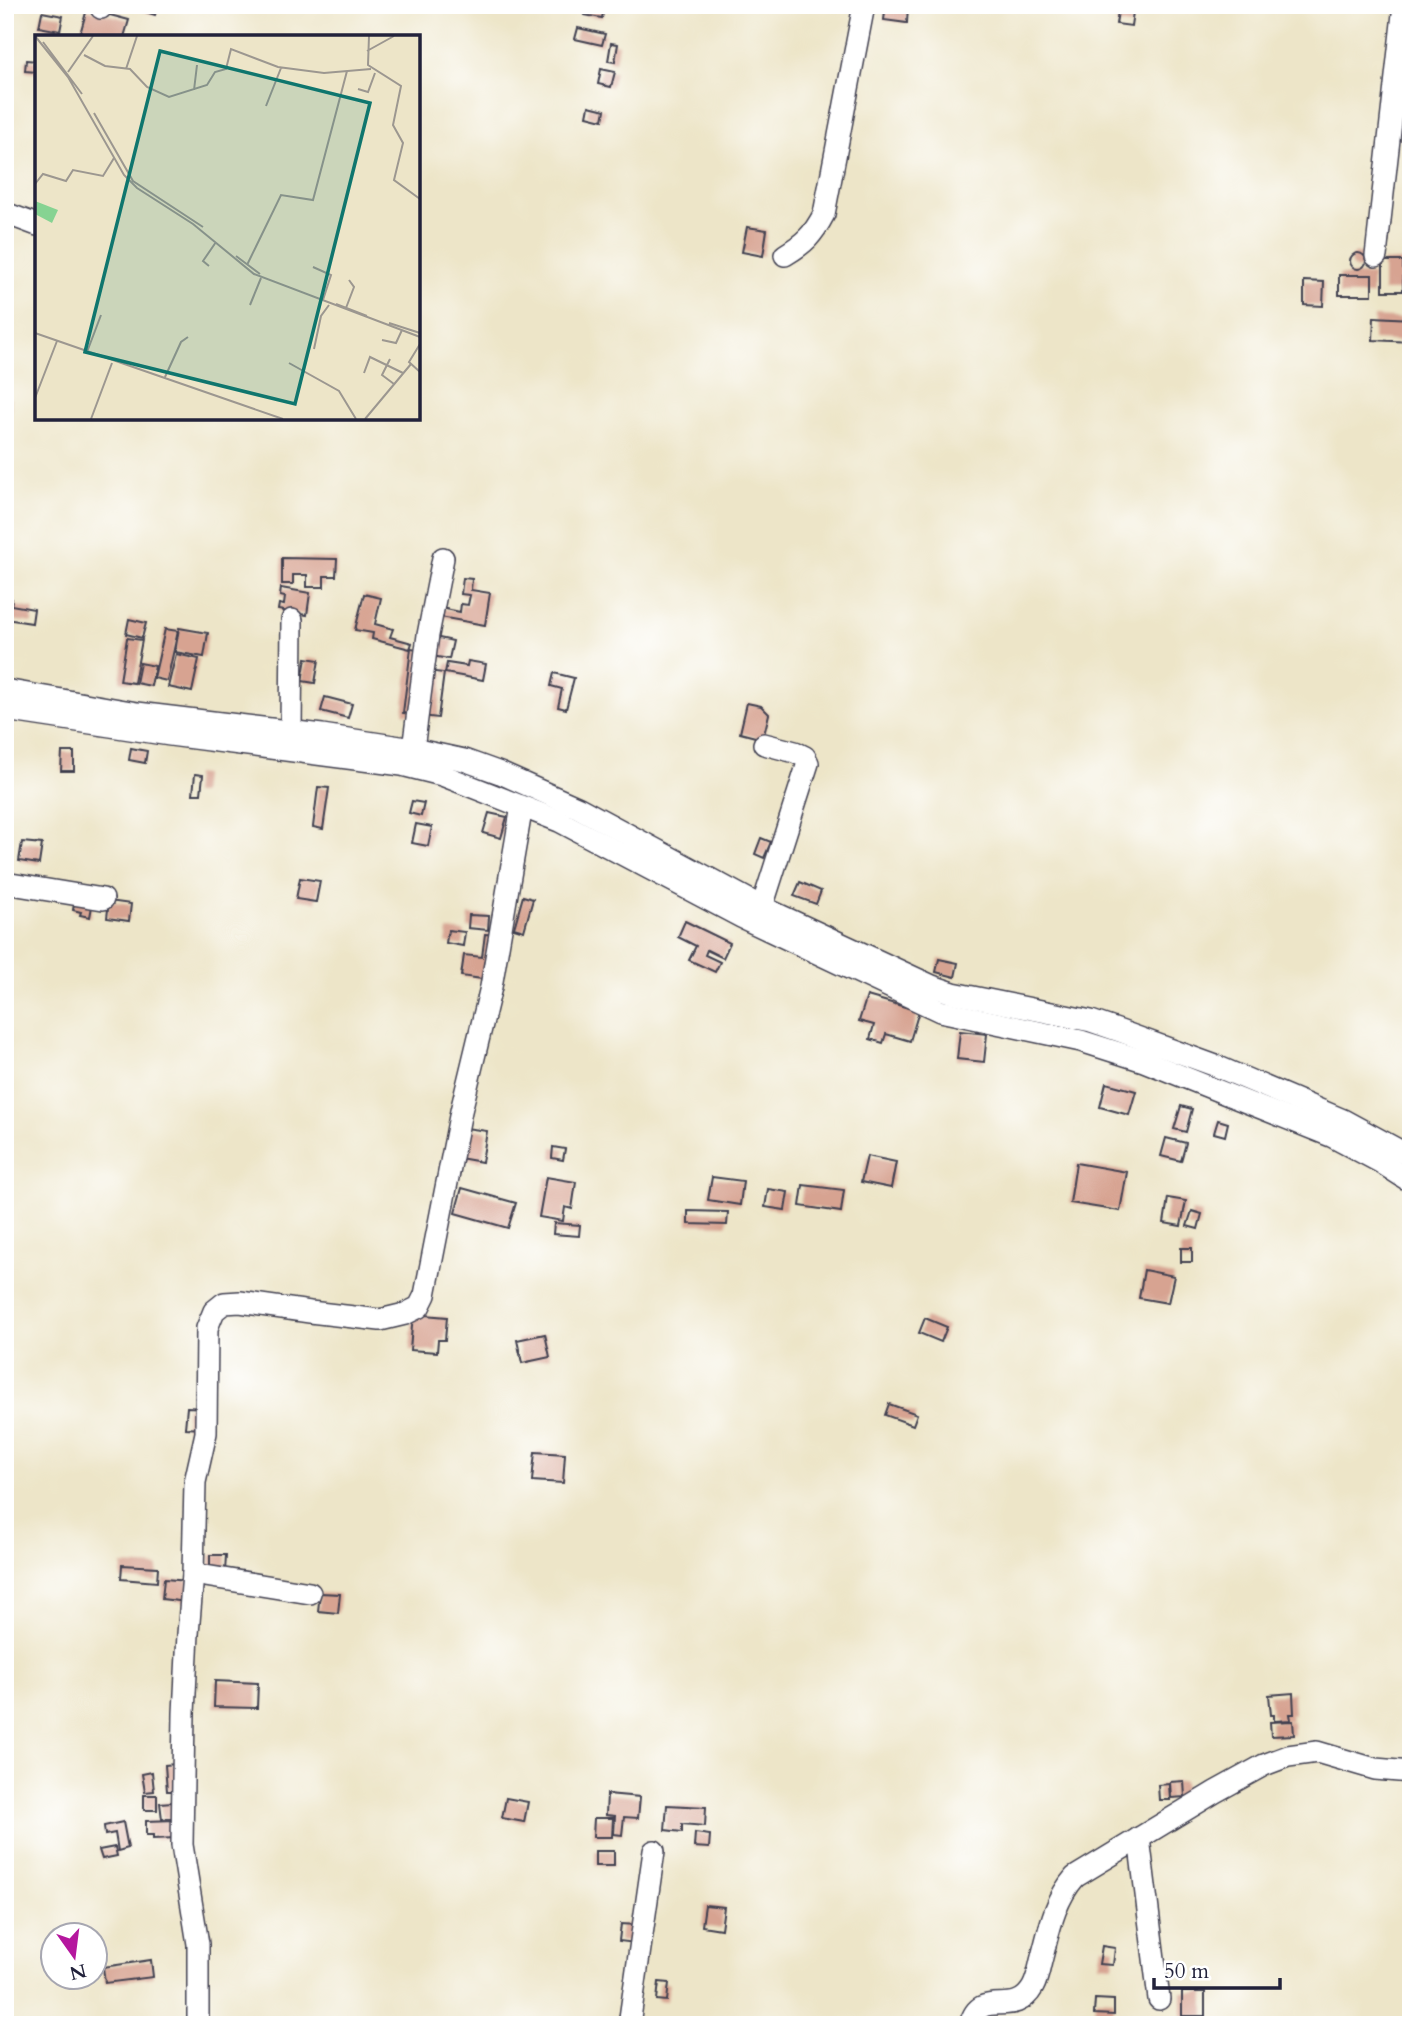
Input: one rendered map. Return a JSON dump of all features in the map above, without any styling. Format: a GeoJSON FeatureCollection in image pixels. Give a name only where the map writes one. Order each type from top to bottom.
{"type":"FeatureCollection","features":[{"type":"Feature","properties":{"kind":"street"},"geometry":{"type":"LineString","coordinates":[[785,255],[815,233],[824,214],[864,5]]}},
{"type":"Feature","properties":{"kind":"street"},"geometry":{"type":"LineString","coordinates":[[1376,256],[1404,5]]}},
{"type":"Feature","properties":{"kind":"street"},"geometry":{"type":"LineString","coordinates":[[5,213],[35,224]]}},
{"type":"Feature","properties":{"kind":"street"},"geometry":{"type":"LineString","coordinates":[[413,749],[428,635],[443,558]]}},
{"type":"Feature","properties":{"kind":"street"},"geometry":{"type":"LineString","coordinates":[[291,731],[292,620]]}},
{"type":"Feature","properties":{"kind":"street"},"geometry":{"type":"LineString","coordinates":[[5,690],[137,713],[413,749],[464,760],[552,796],[762,907],[932,986],[953,993],[1091,1021],[1216,1066],[1343,1120],[1411,1157]]}},
{"type":"Feature","properties":{"kind":"street"},"geometry":{"type":"LineString","coordinates":[[5,710],[170,735],[402,765],[442,775],[559,821],[741,917],[940,1011],[1081,1041],[1144,1060],[1331,1136],[1411,1182]]}},
{"type":"Feature","properties":{"kind":"street"},"geometry":{"type":"LineString","coordinates":[[762,907],[807,763],[805,757],[795,752],[764,744]]}},
{"type":"Feature","properties":{"kind":"street"},"geometry":{"type":"LineString","coordinates":[[198,2025],[198,1944],[181,1845],[195,1482],[206,1433],[207,1328],[214,1311],[224,1303],[240,1302],[380,1320],[419,1307],[425,1295],[461,1111],[491,987],[522,806]]}},
{"type":"Feature","properties":{"kind":"street"},"geometry":{"type":"LineString","coordinates":[[5,883],[103,899]]}},
{"type":"Feature","properties":{"kind":"street"},"geometry":{"type":"LineString","coordinates":[[193,1574],[310,1593]]}},
{"type":"Feature","properties":{"kind":"street"},"geometry":{"type":"LineString","coordinates":[[970,2025],[976,2009],[985,2004],[1018,2003],[1034,1986],[1055,1909],[1064,1890],[1075,1877],[1215,1792],[1264,1765],[1288,1756],[1317,1752],[1375,1769],[1411,1772]]}},
{"type":"Feature","properties":{"kind":"street"},"geometry":{"type":"LineString","coordinates":[[1139,1838],[1159,1998]]}},
{"type":"Feature","properties":{"kind":"street"},"geometry":{"type":"LineString","coordinates":[[629,2025],[654,1851]]}},
{"type":"Feature","properties":{"kind":"building"},"geometry":{"type":"Polygon","coordinates":[[[124,5],[158,5],[155,15],[124,5]]]}},
{"type":"Feature","properties":{"kind":"building"},"geometry":{"type":"Polygon","coordinates":[[[586,5],[604,8],[602,18],[584,15],[586,5]]]}},
{"type":"Feature","properties":{"kind":"building"},"geometry":{"type":"Polygon","coordinates":[[[886,5],[908,5],[907,23],[884,20],[886,5]]]}},
{"type":"Feature","properties":{"kind":"building"},"geometry":{"type":"Polygon","coordinates":[[[1119,5],[1134,5],[1131,26],[1116,24],[1119,5]]]}},
{"type":"Feature","properties":{"kind":"building"},"geometry":{"type":"Polygon","coordinates":[[[87,9],[129,20],[125,35],[80,34],[87,9]]]}},
{"type":"Feature","properties":{"kind":"building"},"geometry":{"type":"Polygon","coordinates":[[[42,12],[63,16],[60,31],[39,27],[42,12]]]}},
{"type":"Feature","properties":{"kind":"building"},"geometry":{"type":"Polygon","coordinates":[[[578,28],[605,34],[602,45],[575,39],[578,28]]]}},
{"type":"Feature","properties":{"kind":"building"},"geometry":{"type":"Polygon","coordinates":[[[611,43],[618,44],[615,62],[608,61],[611,43]]]}},
{"type":"Feature","properties":{"kind":"building"},"geometry":{"type":"Polygon","coordinates":[[[26,60],[35,61],[35,72],[25,71],[26,60]]]}},
{"type":"Feature","properties":{"kind":"building"},"geometry":{"type":"Polygon","coordinates":[[[601,69],[615,72],[611,87],[598,84],[601,69]]]}},
{"type":"Feature","properties":{"kind":"building"},"geometry":{"type":"Polygon","coordinates":[[[589,106],[605,110],[603,120],[587,116],[589,106]]]}},
{"type":"Feature","properties":{"kind":"building"},"geometry":{"type":"Polygon","coordinates":[[[747,227],[767,230],[763,256],[742,252],[747,227]]]}},
{"type":"Feature","properties":{"kind":"building"},"geometry":{"type":"Polygon","coordinates":[[[1355,253],[1361,253],[1366,261],[1364,267],[1355,269],[1350,264],[1350,258],[1355,253]]]}},
{"type":"Feature","properties":{"kind":"building"},"geometry":{"type":"Polygon","coordinates":[[[1383,261],[1403,261],[1403,291],[1383,291],[1383,261]]]}},
{"type":"Feature","properties":{"kind":"building"},"geometry":{"type":"Polygon","coordinates":[[[1339,275],[1372,275],[1372,295],[1339,295],[1339,275]]]}},
{"type":"Feature","properties":{"kind":"building"},"geometry":{"type":"Polygon","coordinates":[[[1304,281],[1324,282],[1323,306],[1304,305],[1304,281]]]}},
{"type":"Feature","properties":{"kind":"building"},"geometry":{"type":"Polygon","coordinates":[[[1374,317],[1411,319],[1411,342],[1373,340],[1374,317]]]}},
{"type":"Feature","properties":{"kind":"building"},"geometry":{"type":"Polygon","coordinates":[[[5,399],[11,399],[11,426],[5,426],[5,399]]]}},
{"type":"Feature","properties":{"kind":"building"},"geometry":{"type":"Polygon","coordinates":[[[282,558],[337,559],[336,576],[324,576],[324,587],[307,587],[307,575],[293,575],[293,584],[282,584],[282,558]]]}},
{"type":"Feature","properties":{"kind":"building"},"geometry":{"type":"Polygon","coordinates":[[[463,578],[472,579],[471,590],[490,593],[485,625],[440,617],[441,608],[460,612],[461,604],[468,605],[470,595],[461,594],[463,578]]]}},
{"type":"Feature","properties":{"kind":"building"},"geometry":{"type":"Polygon","coordinates":[[[281,588],[310,593],[307,615],[278,610],[279,604],[284,605],[285,597],[280,596],[281,588]]]}},
{"type":"Feature","properties":{"kind":"building"},"geometry":{"type":"Polygon","coordinates":[[[364,594],[381,598],[375,624],[393,629],[390,637],[412,643],[410,649],[372,639],[373,633],[355,630],[364,594]]]}},
{"type":"Feature","properties":{"kind":"building"},"geometry":{"type":"Polygon","coordinates":[[[5,598],[12,599],[11,605],[34,609],[32,623],[5,619],[5,598]]]}},
{"type":"Feature","properties":{"kind":"building"},"geometry":{"type":"Polygon","coordinates":[[[129,619],[146,623],[142,638],[126,634],[129,619]]]}},
{"type":"Feature","properties":{"kind":"building"},"geometry":{"type":"Polygon","coordinates":[[[179,628],[208,633],[204,657],[175,652],[179,628]]]}},
{"type":"Feature","properties":{"kind":"building"},"geometry":{"type":"Polygon","coordinates":[[[165,629],[178,631],[167,681],[154,678],[165,629]]]}},
{"type":"Feature","properties":{"kind":"building"},"geometry":{"type":"Polygon","coordinates":[[[430,636],[453,641],[449,659],[426,655],[430,636]]]}},
{"type":"Feature","properties":{"kind":"building"},"geometry":{"type":"Polygon","coordinates":[[[127,638],[142,640],[134,683],[120,681],[127,638]]]}},
{"type":"Feature","properties":{"kind":"building"},"geometry":{"type":"Polygon","coordinates":[[[411,648],[424,650],[416,715],[403,713],[411,648]]]}},
{"type":"Feature","properties":{"kind":"building"},"geometry":{"type":"Polygon","coordinates":[[[176,654],[199,659],[192,692],[168,687],[176,654]]]}},
{"type":"Feature","properties":{"kind":"building"},"geometry":{"type":"Polygon","coordinates":[[[306,658],[319,660],[315,683],[302,681],[306,658]]]}},
{"type":"Feature","properties":{"kind":"building"},"geometry":{"type":"Polygon","coordinates":[[[468,661],[486,664],[483,680],[445,673],[447,663],[467,666],[468,661]]]}},
{"type":"Feature","properties":{"kind":"building"},"geometry":{"type":"Polygon","coordinates":[[[140,663],[155,666],[151,686],[136,683],[140,663]]]}},
{"type":"Feature","properties":{"kind":"building"},"geometry":{"type":"Polygon","coordinates":[[[427,671],[444,673],[438,718],[421,716],[427,671]]]}},
{"type":"Feature","properties":{"kind":"building"},"geometry":{"type":"Polygon","coordinates":[[[554,673],[574,678],[566,709],[558,707],[562,689],[551,686],[554,673]]]}},
{"type":"Feature","properties":{"kind":"building"},"geometry":{"type":"Polygon","coordinates":[[[325,697],[352,704],[348,718],[321,711],[325,697]]]}},
{"type":"Feature","properties":{"kind":"building"},"geometry":{"type":"Polygon","coordinates":[[[747,703],[761,706],[769,714],[763,739],[740,733],[747,703]]]}},
{"type":"Feature","properties":{"kind":"building"},"geometry":{"type":"Polygon","coordinates":[[[131,748],[147,751],[145,763],[129,760],[131,748]]]}},
{"type":"Feature","properties":{"kind":"building"},"geometry":{"type":"Polygon","coordinates":[[[62,752],[74,752],[74,771],[61,771],[62,752]]]}},
{"type":"Feature","properties":{"kind":"building"},"geometry":{"type":"Polygon","coordinates":[[[195,774],[203,775],[201,794],[193,794],[195,774]]]}},
{"type":"Feature","properties":{"kind":"building"},"geometry":{"type":"Polygon","coordinates":[[[318,787],[329,788],[323,829],[313,827],[318,787]]]}},
{"type":"Feature","properties":{"kind":"building"},"geometry":{"type":"Polygon","coordinates":[[[412,801],[424,803],[421,816],[409,813],[412,801]]]}},
{"type":"Feature","properties":{"kind":"building"},"geometry":{"type":"Polygon","coordinates":[[[489,813],[507,817],[501,838],[483,833],[489,813]]]}},
{"type":"Feature","properties":{"kind":"building"},"geometry":{"type":"Polygon","coordinates":[[[416,824],[432,827],[428,846],[412,843],[416,824]]]}},
{"type":"Feature","properties":{"kind":"building"},"geometry":{"type":"Polygon","coordinates":[[[761,838],[771,842],[764,858],[755,854],[761,838]]]}},
{"type":"Feature","properties":{"kind":"building"},"geometry":{"type":"Polygon","coordinates":[[[22,842],[42,844],[39,864],[19,861],[22,842]]]}},
{"type":"Feature","properties":{"kind":"building"},"geometry":{"type":"Polygon","coordinates":[[[300,878],[320,881],[316,902],[296,899],[300,878]]]}},
{"type":"Feature","properties":{"kind":"building"},"geometry":{"type":"Polygon","coordinates":[[[800,882],[821,891],[816,904],[794,896],[800,882]]]}},
{"type":"Feature","properties":{"kind":"building"},"geometry":{"type":"Polygon","coordinates":[[[523,896],[533,899],[524,931],[514,928],[523,896]]]}},
{"type":"Feature","properties":{"kind":"building"},"geometry":{"type":"Polygon","coordinates":[[[75,898],[93,901],[90,917],[73,910],[75,898]]]}},
{"type":"Feature","properties":{"kind":"building"},"geometry":{"type":"Polygon","coordinates":[[[109,901],[131,904],[129,921],[107,918],[109,901]]]}},
{"type":"Feature","properties":{"kind":"building"},"geometry":{"type":"Polygon","coordinates":[[[469,915],[489,916],[488,930],[468,928],[469,915]]]}},
{"type":"Feature","properties":{"kind":"building"},"geometry":{"type":"Polygon","coordinates":[[[685,921],[730,943],[723,958],[707,950],[705,955],[720,962],[715,972],[689,960],[696,946],[678,937],[685,921]]]}},
{"type":"Feature","properties":{"kind":"building"},"geometry":{"type":"Polygon","coordinates":[[[448,930],[465,932],[463,946],[446,943],[448,930]]]}},
{"type":"Feature","properties":{"kind":"building"},"geometry":{"type":"Polygon","coordinates":[[[485,934],[495,935],[489,980],[461,976],[464,955],[482,957],[485,934]]]}},
{"type":"Feature","properties":{"kind":"building"},"geometry":{"type":"Polygon","coordinates":[[[939,959],[958,963],[955,977],[936,972],[939,959]]]}},
{"type":"Feature","properties":{"kind":"building"},"geometry":{"type":"Polygon","coordinates":[[[867,996],[919,1011],[910,1041],[886,1034],[883,1043],[870,1039],[874,1025],[859,1021],[867,996]]]}},
{"type":"Feature","properties":{"kind":"building"},"geometry":{"type":"Polygon","coordinates":[[[960,1031],[987,1034],[984,1062],[957,1059],[960,1031]]]}},
{"type":"Feature","properties":{"kind":"building"},"geometry":{"type":"Polygon","coordinates":[[[1106,1083],[1136,1091],[1129,1115],[1100,1107],[1106,1083]]]}},
{"type":"Feature","properties":{"kind":"building"},"geometry":{"type":"Polygon","coordinates":[[[1181,1106],[1192,1109],[1186,1132],[1174,1129],[1181,1106]]]}},
{"type":"Feature","properties":{"kind":"building"},"geometry":{"type":"Polygon","coordinates":[[[1218,1120],[1228,1123],[1225,1136],[1214,1133],[1218,1120]]]}},
{"type":"Feature","properties":{"kind":"building"},"geometry":{"type":"Polygon","coordinates":[[[459,1127],[487,1131],[482,1162],[454,1157],[459,1127]]]}},
{"type":"Feature","properties":{"kind":"building"},"geometry":{"type":"Polygon","coordinates":[[[1166,1138],[1186,1143],[1181,1161],[1161,1156],[1166,1138]]]}},
{"type":"Feature","properties":{"kind":"building"},"geometry":{"type":"Polygon","coordinates":[[[553,1147],[565,1149],[563,1160],[552,1158],[553,1147]]]}},
{"type":"Feature","properties":{"kind":"building"},"geometry":{"type":"Polygon","coordinates":[[[867,1156],[896,1162],[891,1188],[861,1182],[867,1156]]]}},
{"type":"Feature","properties":{"kind":"building"},"geometry":{"type":"Polygon","coordinates":[[[1076,1163],[1127,1172],[1120,1211],[1070,1203],[1076,1163]]]}},
{"type":"Feature","properties":{"kind":"building"},"geometry":{"type":"Polygon","coordinates":[[[546,1177],[576,1182],[572,1209],[565,1207],[563,1221],[539,1217],[546,1177]]]}},
{"type":"Feature","properties":{"kind":"building"},"geometry":{"type":"Polygon","coordinates":[[[712,1177],[743,1181],[740,1205],[708,1200],[712,1177]]]}},
{"type":"Feature","properties":{"kind":"building"},"geometry":{"type":"Polygon","coordinates":[[[803,1185],[844,1190],[841,1212],[800,1206],[803,1185]]]}},
{"type":"Feature","properties":{"kind":"building"},"geometry":{"type":"Polygon","coordinates":[[[462,1188],[516,1203],[508,1228],[455,1213],[462,1188]]]}},
{"type":"Feature","properties":{"kind":"building"},"geometry":{"type":"Polygon","coordinates":[[[768,1189],[788,1192],[785,1210],[765,1207],[768,1189]]]}},
{"type":"Feature","properties":{"kind":"building"},"geometry":{"type":"Polygon","coordinates":[[[1168,1198],[1186,1201],[1181,1226],[1164,1223],[1168,1198]]]}},
{"type":"Feature","properties":{"kind":"building"},"geometry":{"type":"Polygon","coordinates":[[[688,1211],[728,1212],[727,1225],[688,1224],[688,1211]]]}},
{"type":"Feature","properties":{"kind":"building"},"geometry":{"type":"Polygon","coordinates":[[[1192,1211],[1202,1214],[1198,1229],[1187,1226],[1192,1211]]]}},
{"type":"Feature","properties":{"kind":"building"},"geometry":{"type":"Polygon","coordinates":[[[554,1223],[580,1225],[579,1236],[553,1234],[554,1223]]]}},
{"type":"Feature","properties":{"kind":"building"},"geometry":{"type":"Polygon","coordinates":[[[1181,1248],[1192,1248],[1192,1262],[1181,1262],[1181,1248]]]}},
{"type":"Feature","properties":{"kind":"building"},"geometry":{"type":"Polygon","coordinates":[[[1144,1270],[1174,1276],[1168,1303],[1139,1298],[1144,1270]]]}},
{"type":"Feature","properties":{"kind":"building"},"geometry":{"type":"Polygon","coordinates":[[[413,1314],[447,1317],[445,1340],[438,1340],[437,1352],[410,1350],[413,1314]]]}},
{"type":"Feature","properties":{"kind":"building"},"geometry":{"type":"Polygon","coordinates":[[[925,1318],[947,1327],[941,1342],[919,1333],[925,1318]]]}},
{"type":"Feature","properties":{"kind":"building"},"geometry":{"type":"Polygon","coordinates":[[[545,1334],[550,1357],[522,1363],[517,1340],[545,1334]]]}},
{"type":"Feature","properties":{"kind":"building"},"geometry":{"type":"Polygon","coordinates":[[[889,1404],[917,1414],[913,1425],[885,1415],[889,1404]]]}},
{"type":"Feature","properties":{"kind":"building"},"geometry":{"type":"Polygon","coordinates":[[[187,1407],[204,1408],[203,1429],[185,1428],[187,1407]]]}},
{"type":"Feature","properties":{"kind":"building"},"geometry":{"type":"Polygon","coordinates":[[[535,1452],[565,1454],[563,1483],[532,1481],[535,1452]]]}},
{"type":"Feature","properties":{"kind":"building"},"geometry":{"type":"Polygon","coordinates":[[[210,1555],[226,1555],[225,1572],[210,1572],[210,1555]]]}},
{"type":"Feature","properties":{"kind":"building"},"geometry":{"type":"Polygon","coordinates":[[[122,1565],[158,1567],[157,1582],[121,1579],[122,1565]]]}},
{"type":"Feature","properties":{"kind":"building"},"geometry":{"type":"Polygon","coordinates":[[[164,1579],[189,1581],[187,1602],[162,1599],[164,1579]]]}},
{"type":"Feature","properties":{"kind":"building"},"geometry":{"type":"Polygon","coordinates":[[[320,1593],[340,1594],[338,1613],[318,1611],[320,1593]]]}},
{"type":"Feature","properties":{"kind":"building"},"geometry":{"type":"Polygon","coordinates":[[[215,1681],[258,1683],[257,1708],[214,1707],[215,1681]]]}},
{"type":"Feature","properties":{"kind":"building"},"geometry":{"type":"Polygon","coordinates":[[[1293,1693],[1294,1714],[1290,1714],[1291,1720],[1274,1721],[1269,1695],[1293,1693]]]}},
{"type":"Feature","properties":{"kind":"building"},"geometry":{"type":"Polygon","coordinates":[[[1293,1721],[1294,1735],[1271,1736],[1270,1722],[1293,1721]]]}},
{"type":"Feature","properties":{"kind":"building"},"geometry":{"type":"Polygon","coordinates":[[[175,1764],[177,1791],[167,1791],[165,1765],[175,1764]]]}},
{"type":"Feature","properties":{"kind":"building"},"geometry":{"type":"Polygon","coordinates":[[[152,1772],[154,1791],[145,1792],[142,1774],[152,1772]]]}},
{"type":"Feature","properties":{"kind":"building"},"geometry":{"type":"Polygon","coordinates":[[[1184,1781],[1185,1797],[1171,1798],[1170,1782],[1184,1781]]]}},
{"type":"Feature","properties":{"kind":"building"},"geometry":{"type":"Polygon","coordinates":[[[1169,1784],[1170,1800],[1159,1800],[1158,1785],[1169,1784]]]}},
{"type":"Feature","properties":{"kind":"building"},"geometry":{"type":"Polygon","coordinates":[[[607,1794],[640,1797],[638,1818],[624,1817],[622,1835],[614,1834],[615,1816],[606,1815],[607,1794]]]}},
{"type":"Feature","properties":{"kind":"building"},"geometry":{"type":"Polygon","coordinates":[[[144,1795],[157,1795],[157,1810],[144,1810],[144,1795]]]}},
{"type":"Feature","properties":{"kind":"building"},"geometry":{"type":"Polygon","coordinates":[[[506,1798],[528,1802],[524,1822],[502,1818],[506,1798]]]}},
{"type":"Feature","properties":{"kind":"building"},"geometry":{"type":"Polygon","coordinates":[[[172,1802],[173,1818],[162,1819],[160,1803],[172,1802]]]}},
{"type":"Feature","properties":{"kind":"building"},"geometry":{"type":"Polygon","coordinates":[[[667,1805],[706,1807],[705,1826],[682,1824],[682,1832],[665,1830],[667,1805]]]}},
{"type":"Feature","properties":{"kind":"building"},"geometry":{"type":"Polygon","coordinates":[[[594,1818],[613,1818],[612,1837],[593,1837],[594,1818]]]}},
{"type":"Feature","properties":{"kind":"building"},"geometry":{"type":"Polygon","coordinates":[[[175,1820],[176,1838],[153,1839],[153,1835],[146,1835],[146,1821],[175,1820]]]}},
{"type":"Feature","properties":{"kind":"building"},"geometry":{"type":"Polygon","coordinates":[[[123,1822],[128,1848],[118,1851],[115,1833],[105,1835],[104,1826],[123,1822]]]}},
{"type":"Feature","properties":{"kind":"building"},"geometry":{"type":"Polygon","coordinates":[[[695,1833],[710,1835],[709,1848],[694,1847],[695,1833]]]}},
{"type":"Feature","properties":{"kind":"building"},"geometry":{"type":"Polygon","coordinates":[[[115,1847],[117,1856],[102,1859],[99,1850],[115,1847]]]}},
{"type":"Feature","properties":{"kind":"building"},"geometry":{"type":"Polygon","coordinates":[[[595,1851],[614,1851],[614,1866],[595,1866],[595,1851]]]}},
{"type":"Feature","properties":{"kind":"building"},"geometry":{"type":"Polygon","coordinates":[[[705,1905],[724,1907],[721,1929],[702,1926],[705,1905]]]}},
{"type":"Feature","properties":{"kind":"building"},"geometry":{"type":"Polygon","coordinates":[[[621,1924],[637,1925],[635,1943],[619,1941],[621,1924]]]}},
{"type":"Feature","properties":{"kind":"building"},"geometry":{"type":"Polygon","coordinates":[[[1102,1946],[1115,1948],[1113,1965],[1099,1964],[1102,1946]]]}},
{"type":"Feature","properties":{"kind":"building"},"geometry":{"type":"Polygon","coordinates":[[[151,1960],[153,1977],[108,1983],[108,1966],[151,1960]]]}},
{"type":"Feature","properties":{"kind":"building"},"geometry":{"type":"Polygon","coordinates":[[[659,1982],[669,1983],[667,2001],[657,2000],[659,1982]]]}},
{"type":"Feature","properties":{"kind":"building"},"geometry":{"type":"Polygon","coordinates":[[[1182,1992],[1205,1992],[1205,2016],[1182,2016],[1182,1992]]]}},
{"type":"Feature","properties":{"kind":"building"},"geometry":{"type":"Polygon","coordinates":[[[1095,1999],[1114,2000],[1114,2015],[1094,2014],[1095,1999]]]}}]}
